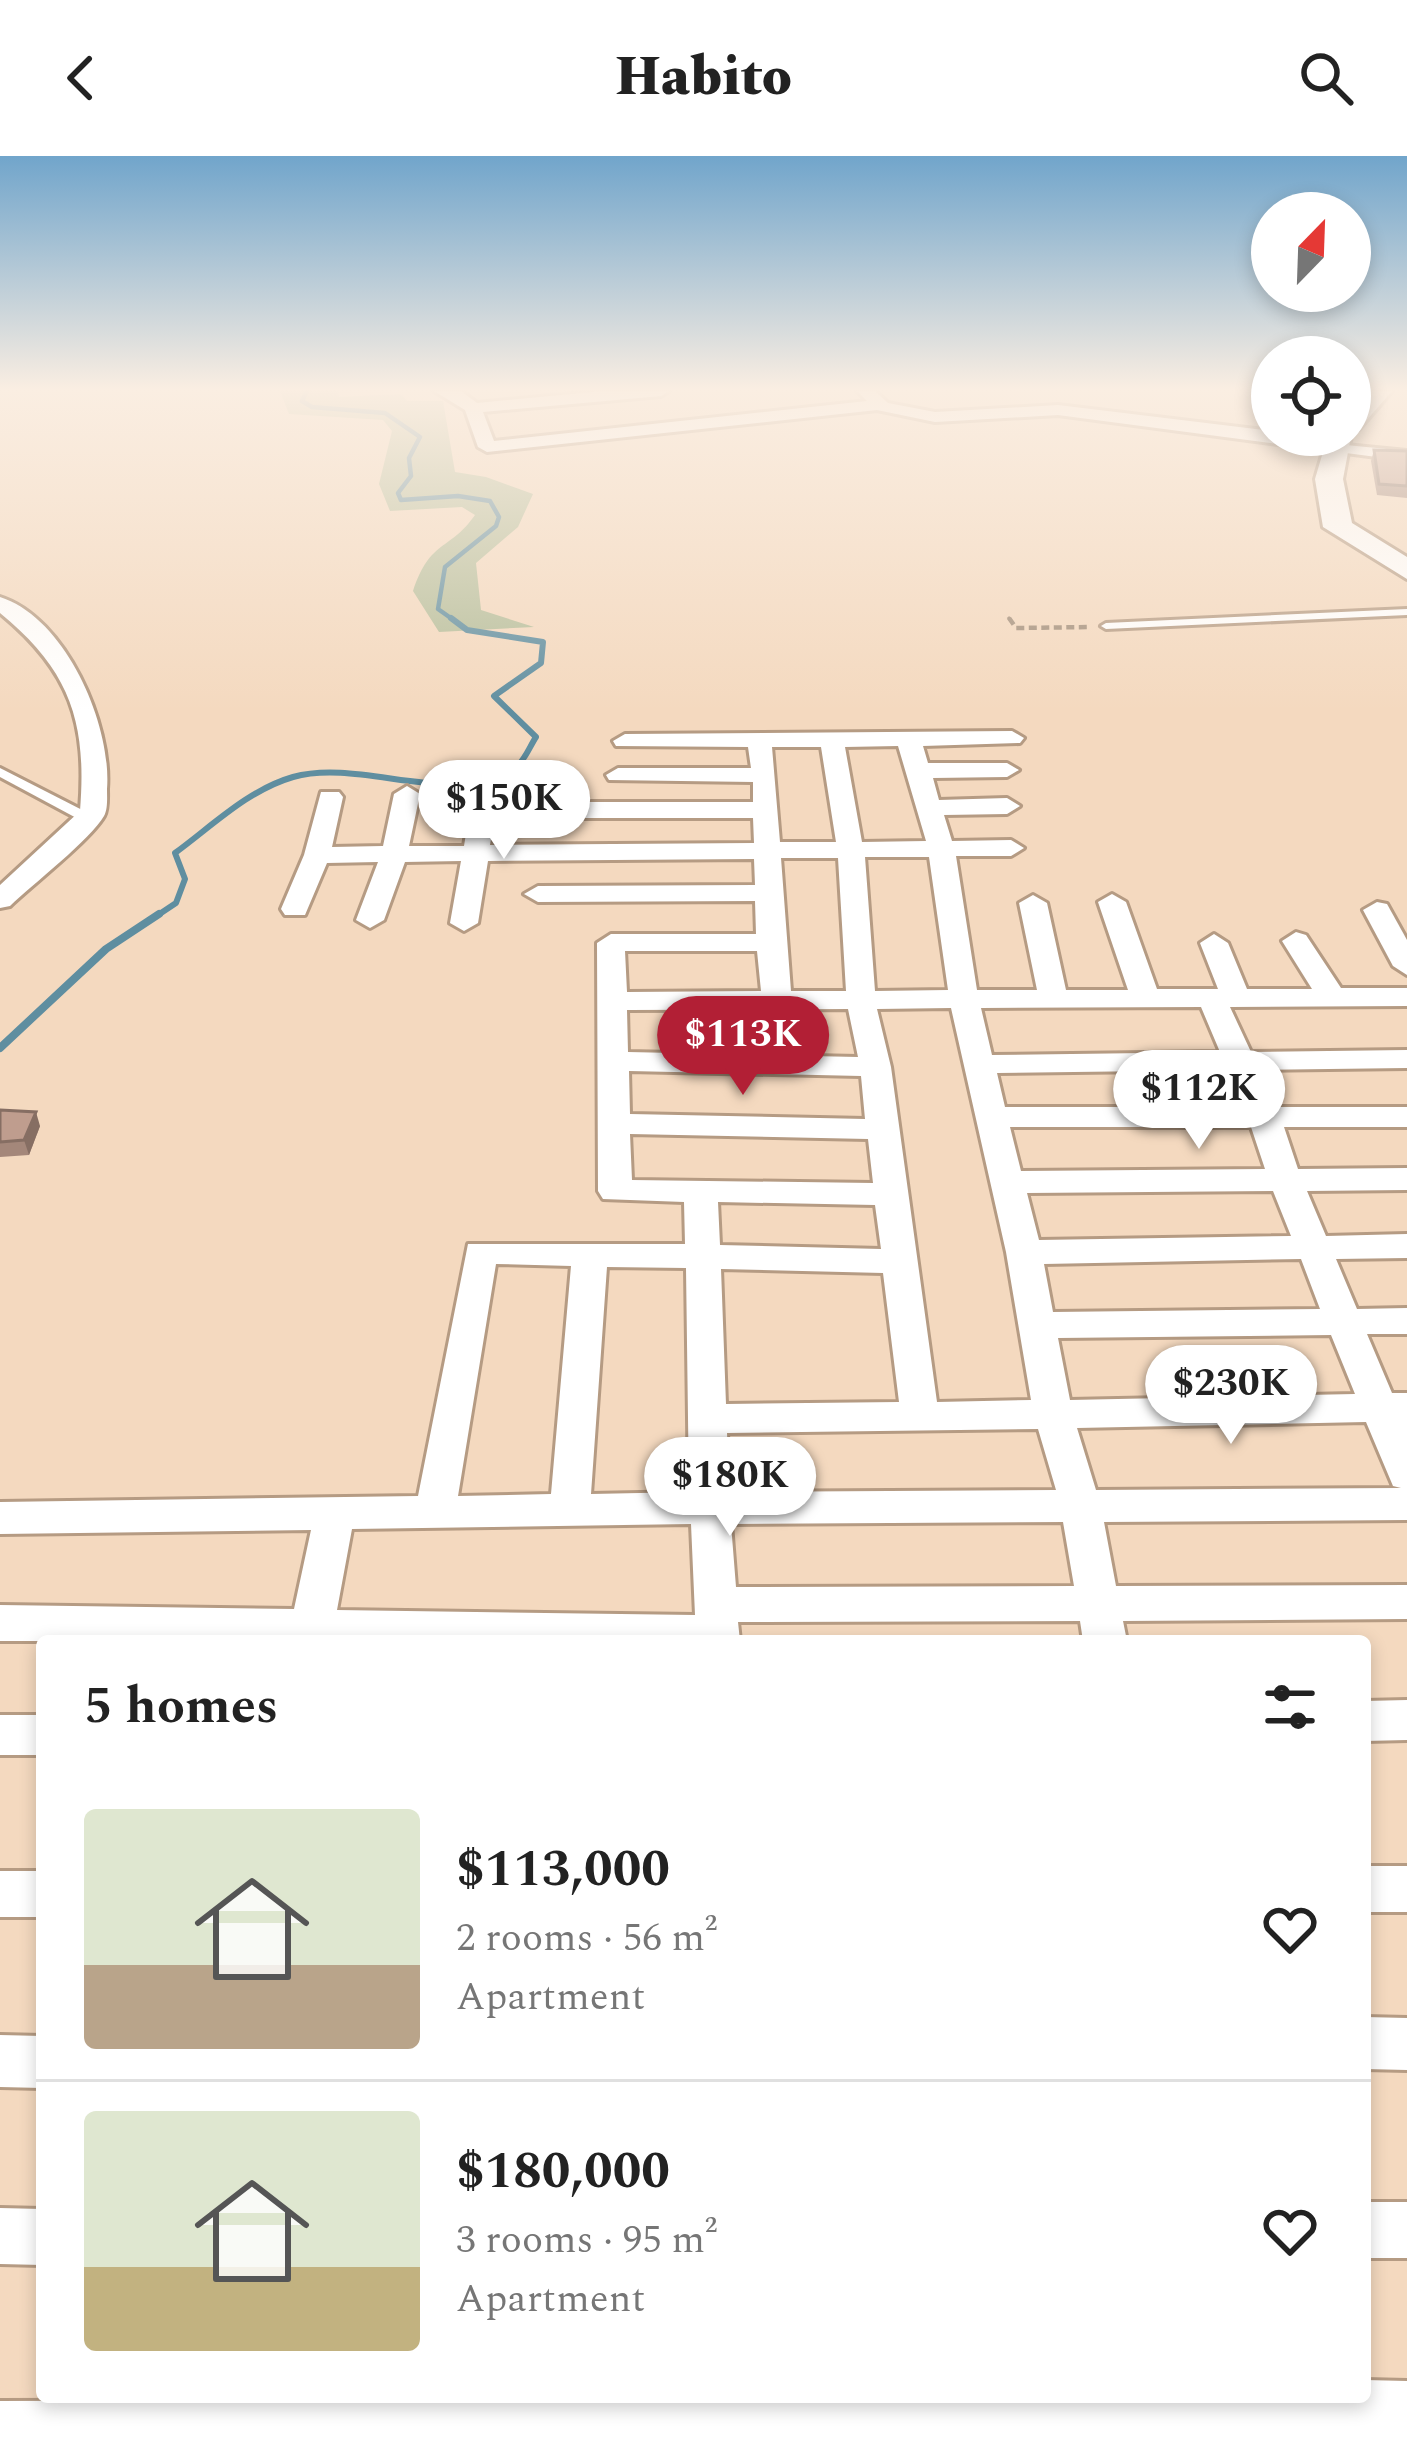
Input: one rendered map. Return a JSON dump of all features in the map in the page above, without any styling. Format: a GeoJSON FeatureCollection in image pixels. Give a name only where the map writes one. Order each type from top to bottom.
{"type":"FeatureCollection","features":[{"type":"Feature","properties":{"kind":"street"},"geometry":{"type":"LineString","coordinates":[[1330,498],[1339,527],[1407,570]]}},
{"type":"Feature","properties":{"kind":"street"},"geometry":{"type":"LineString","coordinates":[[0,603],[37,631],[71,678],[95,741],[93,812],[0,900]]}},
{"type":"Feature","properties":{"kind":"street"},"geometry":{"type":"LineString","coordinates":[[913,756],[1012,738]]}},
{"type":"Feature","properties":{"kind":"street"},"geometry":{"type":"LineString","coordinates":[[626,741],[832,742],[1007,770]]}},
{"type":"Feature","properties":{"kind":"street"},"geometry":{"type":"LineString","coordinates":[[759,742],[765,775],[763,851],[777,1000]]}},
{"type":"Feature","properties":{"kind":"street"},"geometry":{"type":"LineString","coordinates":[[832,742],[851,851],[861,1001],[875,1067],[920,1416]]}},
{"type":"Feature","properties":{"kind":"street"},"geometry":{"type":"LineString","coordinates":[[913,756],[941,848],[964,1000],[1024,1252],[1053,1414],[1081,1508],[1101,1622]]}},
{"type":"Feature","properties":{"kind":"street"},"geometry":{"type":"LineString","coordinates":[[618,775],[765,775]]}},
{"type":"Feature","properties":{"kind":"street"},"geometry":{"type":"LineString","coordinates":[[464,923],[486,790]]}},
{"type":"Feature","properties":{"kind":"street"},"geometry":{"type":"LineString","coordinates":[[370,920],[394,855],[407,794]]}},
{"type":"Feature","properties":{"kind":"street"},"geometry":{"type":"LineString","coordinates":[[295,909],[317,855],[330,797]]}},
{"type":"Feature","properties":{"kind":"street"},"geometry":{"type":"LineString","coordinates":[[765,810],[554,799],[535,907],[769,893]]}},
{"type":"Feature","properties":{"kind":"street"},"geometry":{"type":"LineString","coordinates":[[928,808],[1007,806]]}},
{"type":"Feature","properties":{"kind":"street"},"geometry":{"type":"LineString","coordinates":[[317,855],[1011,848]]}},
{"type":"Feature","properties":{"kind":"street"},"geometry":{"type":"LineString","coordinates":[[1112,902],[1146,999]]}},
{"type":"Feature","properties":{"kind":"street"},"geometry":{"type":"LineString","coordinates":[[1033,903],[1054,1000]]}},
{"type":"Feature","properties":{"kind":"street"},"geometry":{"type":"LineString","coordinates":[[1377,910],[1407,966]]}},
{"type":"Feature","properties":{"kind":"street"},"geometry":{"type":"LineString","coordinates":[[1296,941],[1333,998]]}},
{"type":"Feature","properties":{"kind":"street"},"geometry":{"type":"LineString","coordinates":[[770,942],[611,943],[615,1191],[891,1194]]}},
{"type":"Feature","properties":{"kind":"street"},"geometry":{"type":"LineString","coordinates":[[1214,943],[1237,1061],[1265,1119],[1343,1320],[1393,1407],[1407,1475]]}},
{"type":"Feature","properties":{"kind":"street"},"geometry":{"type":"LineString","coordinates":[[612,1000],[1407,997]]}},
{"type":"Feature","properties":{"kind":"street"},"geometry":{"type":"LineString","coordinates":[[981,1064],[1407,1059]]}},
{"type":"Feature","properties":{"kind":"street"},"geometry":{"type":"LineString","coordinates":[[612,1061],[875,1067]]}},
{"type":"Feature","properties":{"kind":"street"},"geometry":{"type":"LineString","coordinates":[[990,1117],[1407,1117]]}},
{"type":"Feature","properties":{"kind":"street"},"geometry":{"type":"LineString","coordinates":[[613,1124],[883,1129]]}},
{"type":"Feature","properties":{"kind":"street"},"geometry":{"type":"LineString","coordinates":[[1004,1182],[1407,1178]]}},
{"type":"Feature","properties":{"kind":"street"},"geometry":{"type":"LineString","coordinates":[[701,1191],[717,1626]]}},
{"type":"Feature","properties":{"kind":"street"},"geometry":{"type":"LineString","coordinates":[[1024,1252],[1407,1246]]}},
{"type":"Feature","properties":{"kind":"street"},"geometry":{"type":"LineString","coordinates":[[435,1512],[480,1252],[901,1261]]}},
{"type":"Feature","properties":{"kind":"street"},"geometry":{"type":"LineString","coordinates":[[570,1507],[590,1254]]}},
{"type":"Feature","properties":{"kind":"street"},"geometry":{"type":"LineString","coordinates":[[1038,1325],[1407,1321]]}},
{"type":"Feature","properties":{"kind":"street"},"geometry":{"type":"LineString","coordinates":[[709,1419],[1393,1407]]}},
{"type":"Feature","properties":{"kind":"street"},"geometry":{"type":"LineString","coordinates":[[0,1518],[570,1507],[1407,1504]]}},
{"type":"Feature","properties":{"kind":"street"},"geometry":{"type":"LineString","coordinates":[[311,1633],[335,1513]]}},
{"type":"Feature","properties":{"kind":"street"},"geometry":{"type":"LineString","coordinates":[[0,1624],[311,1633],[1101,1622],[1407,1602]]}},
{"type":"Feature","properties":{"kind":"street"},"geometry":{"type":"LineString","coordinates":[[1371,1721],[1407,1720]]}},
{"type":"Feature","properties":{"kind":"street"},"geometry":{"type":"LineString","coordinates":[[0,1735],[36,1736]]}},
{"type":"Feature","properties":{"kind":"street"},"geometry":{"type":"LineString","coordinates":[[1371,1889],[1407,1889]]}},
{"type":"Feature","properties":{"kind":"street"},"geometry":{"type":"LineString","coordinates":[[0,1894],[36,1894]]}},
{"type":"Feature","properties":{"kind":"street"},"geometry":{"type":"LineString","coordinates":[[1371,2043],[1407,2044]]}},
{"type":"Feature","properties":{"kind":"street"},"geometry":{"type":"LineString","coordinates":[[0,2061],[36,2062]]}},
{"type":"Feature","properties":{"kind":"street"},"geometry":{"type":"LineString","coordinates":[[1371,2230],[1407,2230]]}},
{"type":"Feature","properties":{"kind":"street"},"geometry":{"type":"LineString","coordinates":[[0,2236],[36,2237]]}},
{"type":"Feature","properties":{"kind":"street"},"geometry":{"type":"LineString","coordinates":[[0,2431],[174,2423],[1407,2411]]}},
{"type":"Feature","properties":{"kind":"lane"},"geometry":{"type":"LineString","coordinates":[[1106,626],[1407,612]]}},
{"type":"Feature","properties":{"kind":"lane"},"geometry":{"type":"LineString","coordinates":[[0,772],[87,818]]}},
{"type":"Feature","properties":{"kind":"path"},"geometry":{"type":"LineString","coordinates":[[1008,617],[1016,628],[1106,626]]}},
{"type":"Feature","properties":{"kind":"green space"},"geometry":{"type":"Polygon","coordinates":[[[385,498],[531,498],[518,527],[476,563],[481,610],[534,627],[439,632],[413,591],[434,553],[475,515],[462,507],[390,511],[385,498]]]}},
{"type":"Feature","properties":{"kind":"building"},"geometry":{"type":"Polygon","coordinates":[[[0,1110],[36,1112],[24,1140],[0,1142],[0,1110]]]}},
{"type":"Feature","properties":{"kind":"waterway"},"geometry":{"type":"LineString","coordinates":[[400,498],[435,498]]}},
{"type":"Feature","properties":{"kind":"waterway"},"geometry":{"type":"LineString","coordinates":[[455,621],[438,609],[445,567],[496,526],[499,517],[490,501],[468,498]]}},
{"type":"Feature","properties":{"kind":"waterway"},"geometry":{"type":"LineString","coordinates":[[451,618],[455,621]]}},
{"type":"Feature","properties":{"kind":"waterway"},"geometry":{"type":"LineString","coordinates":[[155,917],[176,903],[185,879],[175,853],[231,810],[277,783],[320,773],[348,773],[464,784],[515,768],[536,737],[494,696],[541,663],[543,642],[467,630],[455,621]]}},
{"type":"Feature","properties":{"kind":"waterway"},"geometry":{"type":"LineString","coordinates":[[0,1048],[106,949],[159,914]]}}]}
